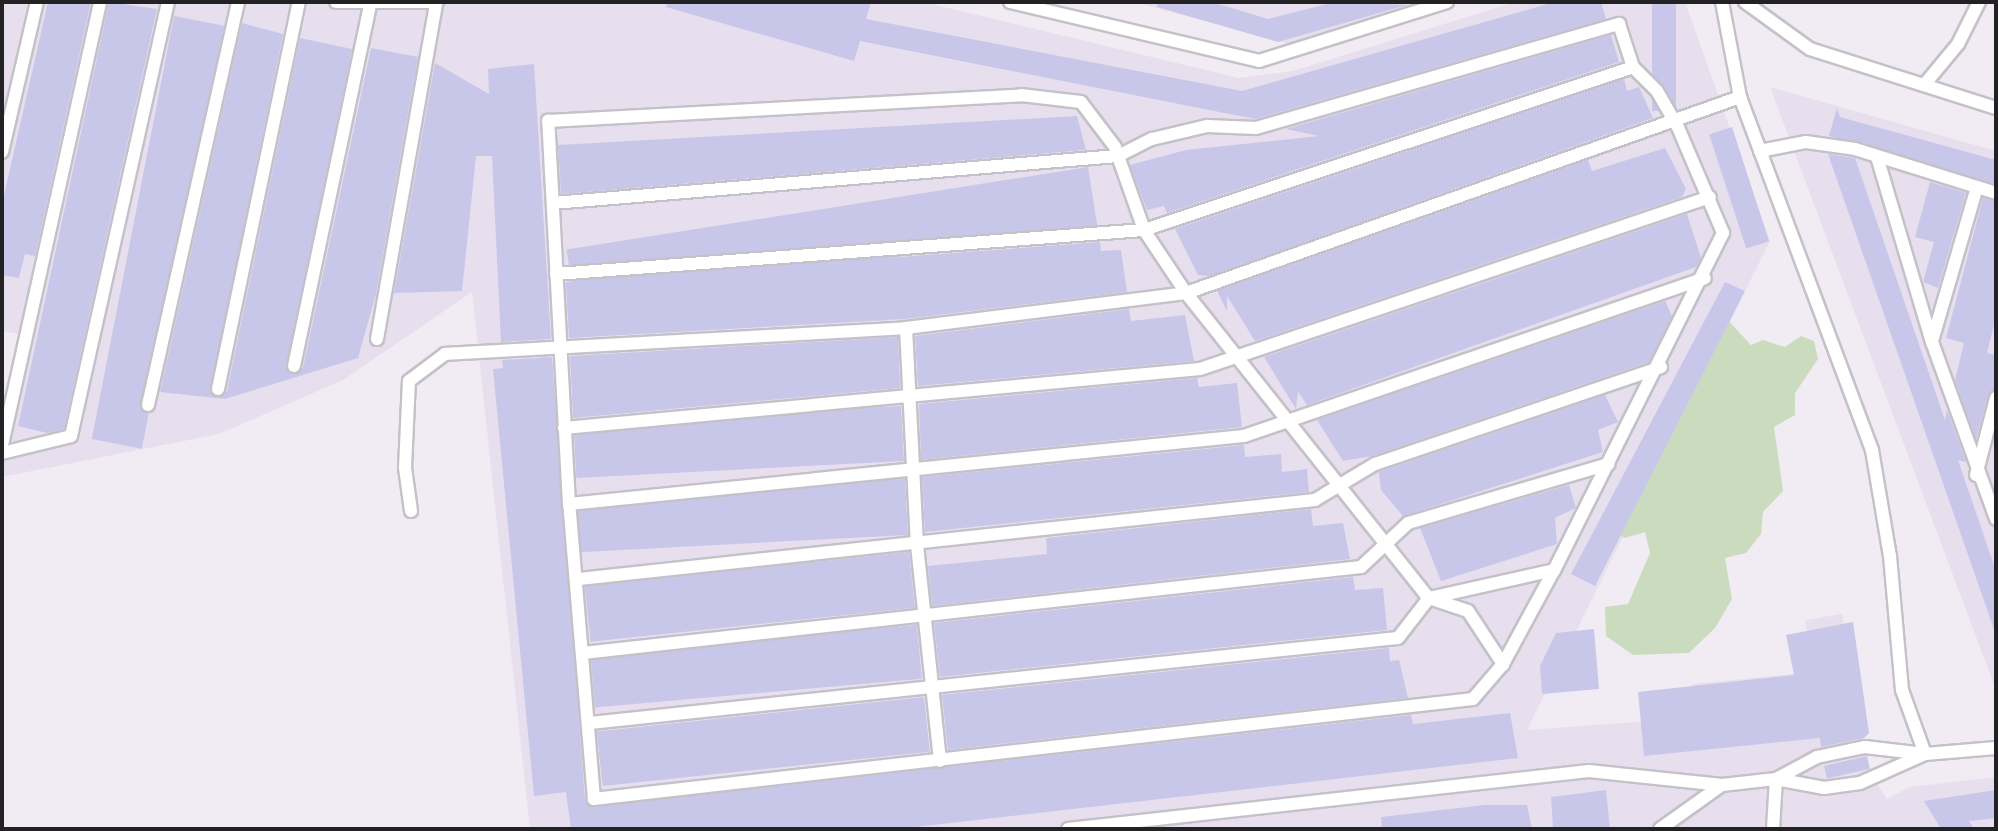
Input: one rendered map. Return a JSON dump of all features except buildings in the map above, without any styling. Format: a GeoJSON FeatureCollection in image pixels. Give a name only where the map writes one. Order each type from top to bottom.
{"type":"FeatureCollection","features":[{"type":"Feature","properties":{"kind":"lane"},"geometry":{"type":"LineString","coordinates":[[2,152],[37,2]]}},
{"type":"Feature","properties":{"kind":"lane"},"geometry":{"type":"LineString","coordinates":[[2,445],[100,2]]}},
{"type":"Feature","properties":{"kind":"lane"},"geometry":{"type":"LineString","coordinates":[[2,453],[71,436],[168,2]]}},
{"type":"Feature","properties":{"kind":"lane"},"geometry":{"type":"LineString","coordinates":[[148,405],[238,2]]}},
{"type":"Feature","properties":{"kind":"lane"},"geometry":{"type":"LineString","coordinates":[[218,389],[299,2]]}},
{"type":"Feature","properties":{"kind":"lane"},"geometry":{"type":"LineString","coordinates":[[336,2],[370,6],[436,4],[377,339]]}},
{"type":"Feature","properties":{"kind":"lane"},"geometry":{"type":"LineString","coordinates":[[1010,2],[1259,61],[1447,2]]}},
{"type":"Feature","properties":{"kind":"lane"},"geometry":{"type":"LineString","coordinates":[[1723,2],[1741,97],[1872,450],[1890,556],[1902,690],[1925,754]]}},
{"type":"Feature","properties":{"kind":"lane"},"geometry":{"type":"LineString","coordinates":[[1745,2],[1810,49],[1996,108]]}},
{"type":"Feature","properties":{"kind":"lane"},"geometry":{"type":"LineString","coordinates":[[1924,85],[1958,44],[1979,2]]}},
{"type":"Feature","properties":{"kind":"lane"},"geometry":{"type":"LineString","coordinates":[[294,366],[370,6]]}},
{"type":"Feature","properties":{"kind":"lane"},"geometry":{"type":"LineString","coordinates":[[553,203],[1118,156],[1153,139],[1207,126],[1256,128],[1619,24],[1633,67],[1657,91],[1676,125],[1710,197],[1723,233],[1705,278],[1661,368],[1554,570],[1503,664],[1473,699],[594,799],[579,579],[569,504],[548,121],[1021,95],[1081,102],[1118,156],[1144,230],[1186,293],[1429,598],[1468,611],[1503,664]]}},
{"type":"Feature","properties":{"kind":"lane"},"geometry":{"type":"LineString","coordinates":[[556,274],[1144,230],[1633,67]]}},
{"type":"Feature","properties":{"kind":"lane"},"geometry":{"type":"LineString","coordinates":[[411,511],[408,381],[445,354],[559,350],[906,328],[1186,293],[1676,125],[1741,97]]}},
{"type":"Feature","properties":{"kind":"lane"},"geometry":{"type":"LineString","coordinates":[[1760,151],[1806,142],[1855,149],[1878,160],[1996,193]]}},
{"type":"Feature","properties":{"kind":"lane"},"geometry":{"type":"LineString","coordinates":[[1878,160],[1932,342],[1976,476],[1996,519]]}},
{"type":"Feature","properties":{"kind":"lane"},"geometry":{"type":"LineString","coordinates":[[1932,342],[1977,187]]}},
{"type":"Feature","properties":{"kind":"lane"},"geometry":{"type":"LineString","coordinates":[[564,428],[1199,369],[1235,354],[1710,197]]}},
{"type":"Feature","properties":{"kind":"lane"},"geometry":{"type":"LineString","coordinates":[[569,504],[913,474],[1244,436],[1287,419],[1705,278]]}},
{"type":"Feature","properties":{"kind":"lane"},"geometry":{"type":"LineString","coordinates":[[906,328],[917,545],[940,761]]}},
{"type":"Feature","properties":{"kind":"lane"},"geometry":{"type":"LineString","coordinates":[[579,579],[917,545],[1315,500],[1339,482],[1661,368]]}},
{"type":"Feature","properties":{"kind":"lane"},"geometry":{"type":"LineString","coordinates":[[1976,476],[1996,398]]}},
{"type":"Feature","properties":{"kind":"lane"},"geometry":{"type":"LineString","coordinates":[[583,653],[1361,567],[1408,523],[1609,464]]}},
{"type":"Feature","properties":{"kind":"lane"},"geometry":{"type":"LineString","coordinates":[[590,723],[933,683],[1398,638],[1429,598],[1554,570]]}},
{"type":"Feature","properties":{"kind":"lane"},"geometry":{"type":"LineString","coordinates":[[1776,779],[1817,757],[1865,747],[1925,754],[1996,748]]}},
{"type":"Feature","properties":{"kind":"lane"},"geometry":{"type":"LineString","coordinates":[[1069,829],[1590,771],[1722,785],[1776,779],[1824,788],[1860,783],[1925,754]]}},
{"type":"Feature","properties":{"kind":"lane"},"geometry":{"type":"LineString","coordinates":[[1773,829],[1776,779]]}},
{"type":"Feature","properties":{"kind":"lane"},"geometry":{"type":"LineString","coordinates":[[1667,827],[1722,785]]}},
{"type":"Feature","properties":{"kind":"shaded area"},"geometry":{"type":"Polygon","coordinates":[[[2,2],[923,2],[1239,78],[1293,71],[1515,2],[1685,2],[1770,241],[1527,730],[1691,718],[1692,684],[1814,672],[1805,620],[1842,614],[1870,773],[1887,799],[1910,787],[1996,777],[1996,829],[530,829],[472,292],[343,380],[219,434],[2,477],[2,423],[28,336],[2,331],[2,2]]]}},
{"type":"Feature","properties":{"kind":"shaded area"},"geometry":{"type":"Polygon","coordinates":[[[1134,2],[1425,2],[1294,45],[1134,2]]]}},
{"type":"Feature","properties":{"kind":"shaded area"},"geometry":{"type":"Polygon","coordinates":[[[1770,87],[1996,151],[1996,690],[1770,87]]]}},
{"type":"Feature","properties":{"kind":"green space"},"geometry":{"type":"Polygon","coordinates":[[[1726,318],[1751,345],[1763,340],[1785,347],[1801,336],[1814,341],[1818,359],[1795,393],[1795,415],[1774,427],[1783,491],[1763,512],[1761,534],[1746,553],[1725,558],[1732,599],[1715,628],[1689,653],[1633,655],[1606,636],[1605,607],[1628,604],[1650,553],[1645,532],[1625,538],[1608,528],[1726,318]]]}}]}
